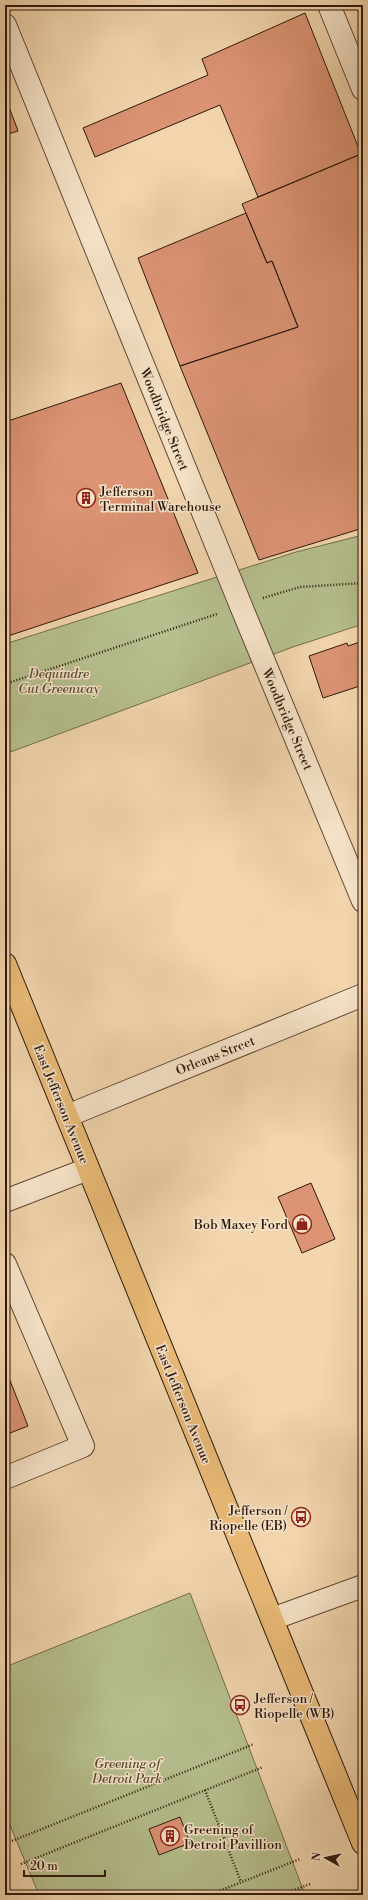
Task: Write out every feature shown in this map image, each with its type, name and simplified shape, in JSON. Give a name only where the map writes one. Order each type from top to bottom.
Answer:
[{"type":"main road","name":"East Jefferson Avenue","points":[[5,964],[363,1844]]},
{"type":"street","points":[[329,5],[363,89]]},
{"type":"street","name":"Woodbridge Street","points":[[5,25],[241,606],[363,901]]},
{"type":"street","name":"Orleans Street","points":[[67,1116],[363,995]]},
{"type":"street","points":[[5,1201],[88,1169]]},
{"type":"street","points":[[5,1264],[83,1446],[5,1478]]},
{"type":"street","points":[[272,1619],[363,1586]]},
{"type":"path","points":[[5,684],[295,588],[363,583]]},
{"type":"path","points":[[12,1841],[254,1744]]},
{"type":"path","points":[[21,1864],[263,1767]]},
{"type":"path","points":[[205,1790],[241,1882]]},
{"type":"path","points":[[209,1895],[300,1860]]},
{"type":"path","points":[[281,1895],[310,1884]]},
{"type":"green space","name":"Dequindre Cut Greenway","points":[[363,535],[363,624],[293,647],[5,754],[5,644],[296,552]]},
{"type":"green space","name":"Greening of Detroit Park","points":[[190,1593],[304,1892],[296,1895],[39,1895],[5,1813],[5,1667]]},
{"type":"building","points":[[305,13],[361,154],[258,197],[220,105],[95,157],[83,128],[208,75],[202,59]]},
{"type":"building","points":[[5,98],[9,107],[5,109]]},
{"type":"building","points":[[9,107],[18,131],[5,135],[5,109]]},
{"type":"building","points":[[361,154],[363,160],[363,528],[259,560],[180,366],[298,327],[272,261],[267,263],[242,204]]},
{"type":"building","points":[[246,213],[267,263],[272,261],[298,327],[180,366],[138,258]]},
{"type":"building","name":"Jefferson Terminal Warehouse","points":[[121,383],[198,573],[5,637],[5,422]]},
{"type":"building","points":[[363,641],[363,685],[323,698],[309,656],[347,643],[348,646]]},
{"type":"building","points":[[311,1183],[335,1239],[302,1253],[278,1197]]},
{"type":"building","points":[[5,1368],[28,1426],[5,1435]]},
{"type":"building","name":"Greening of Detroit Pavillion","points":[[180,1817],[190,1843],[159,1855],[149,1829]]},
{"type":"place","name":"Jefferson Terminal Warehouse","points":[[86,498]]},
{"type":"place","name":"Bob Maxey Ford","points":[[302,1224]]},
{"type":"place","name":"Jefferson / Riopelle (EB)","points":[[301,1517]]},
{"type":"place","name":"Jefferson / Riopelle (WB)","points":[[240,1705]]},
{"type":"place","name":"Greening of Detroit Pavillion","points":[[170,1836]]}]
